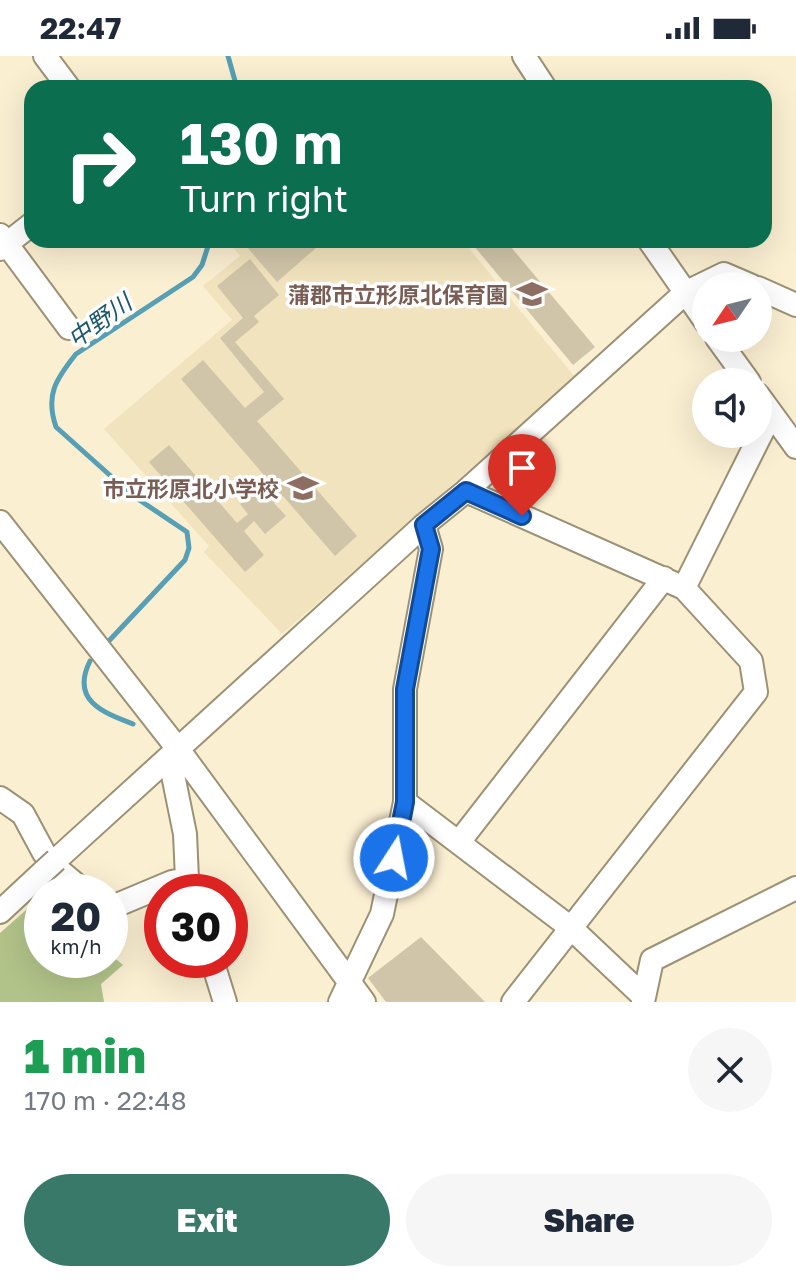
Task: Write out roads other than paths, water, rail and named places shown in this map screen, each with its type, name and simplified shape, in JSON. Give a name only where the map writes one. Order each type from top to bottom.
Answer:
[{"type":"street","points":[[45,56],[63,80]]},
{"type":"street","points":[[524,56],[540,80]]},
{"type":"street","points":[[24,229],[2,242],[69,328]]},
{"type":"street","points":[[654,248],[692,303]]},
{"type":"street","points":[[0,912],[424,525],[692,290]]},
{"type":"street","points":[[772,294],[796,305]]},
{"type":"street","points":[[772,415],[796,447]]},
{"type":"street","points":[[459,842],[674,583],[751,448]]},
{"type":"street","points":[[466,491],[674,583],[751,661],[756,692],[513,1002]]},
{"type":"street","points":[[0,522],[178,749],[344,993],[364,1002]]},
{"type":"street","points":[[344,993],[382,914],[405,802],[405,689],[431,549],[424,525]]},
{"type":"street","points":[[178,749],[173,775],[185,834],[184,874]]},
{"type":"street","points":[[0,798],[23,814],[44,853],[63,874]]},
{"type":"street","points":[[405,802],[571,928],[643,999]]},
{"type":"street","points":[[643,999],[652,960],[796,888]]},
{"type":"street","points":[[218,978],[225,1002]]},
{"type":"waterway","name":"中野川","points":[[228,56],[235,80]]},
{"type":"waterway","name":"中野川","points":[[106,644],[185,560],[189,548],[187,532],[132,495],[56,427],[52,406],[54,388],[76,354],[193,277],[202,265],[207,248]]},
{"type":"waterway","name":"中野川","points":[[90,661],[84,686],[87,696],[101,710],[133,724]]},
{"type":"place","name":"蒲郡市立形原北保育園","points":[[532,294]]},
{"type":"place","name":"市立形原北小学校","points":[[303,488]]}]
